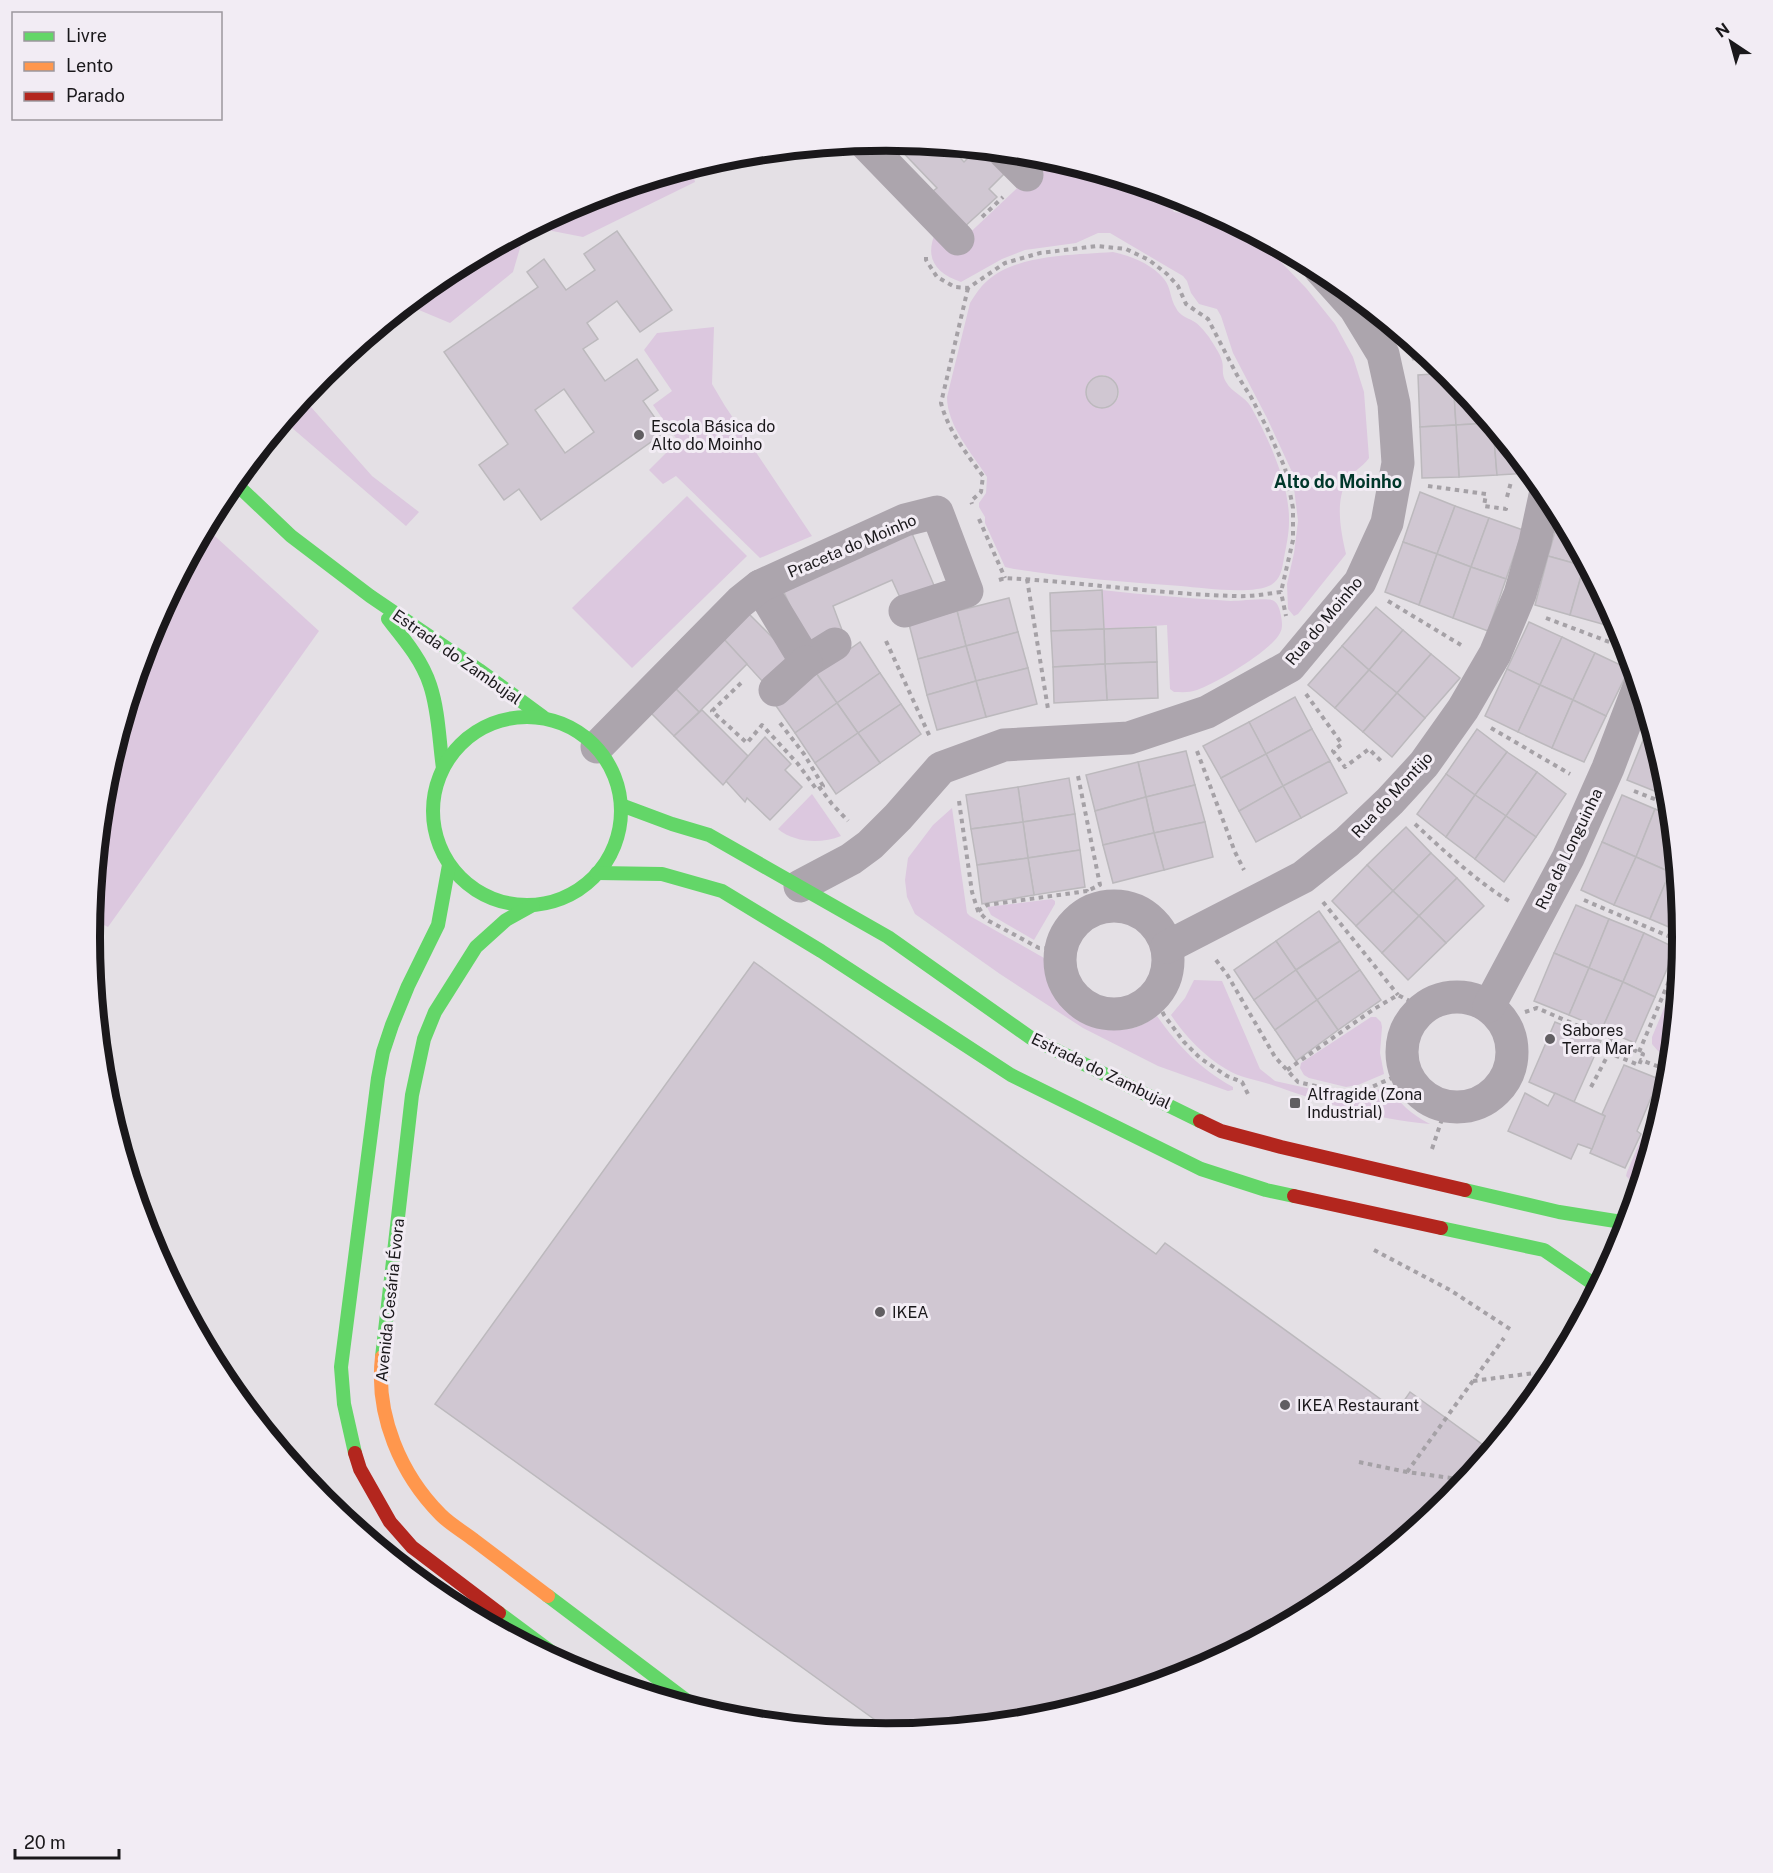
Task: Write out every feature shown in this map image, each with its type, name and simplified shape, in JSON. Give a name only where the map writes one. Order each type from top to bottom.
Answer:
[{"type":"street","points":[[877,151],[949,229]]},
{"type":"street","points":[[1013,161],[1027,175]]},
{"type":"street","name":"Rua do Moinho","points":[[800,886],[851,859],[870,844],[898,817],[940,768],[1004,745],[1129,738],[1207,712],[1290,666],[1360,582],[1387,523],[1398,463],[1394,404],[1383,354],[1350,302]]},
{"type":"street","name":"Estrada do Zambujal","points":[[241,489],[291,536],[370,596],[479,670],[543,717]]},
{"type":"street","name":"Rua do Montijo","points":[[1167,947],[1303,877],[1347,842],[1424,764],[1463,709],[1495,654],[1520,594],[1543,505]]},
{"type":"street","name":"Praceta do Moinho","points":[[597,747],[740,602],[760,586],[905,520],[937,512],[967,591]]},
{"type":"street","points":[[760,586],[806,662]]},
{"type":"street","points":[[905,611],[967,591]]},
{"type":"street","name":"Estrada do Zambujal","points":[[370,596],[405,639],[421,665],[434,703],[443,768]]},
{"type":"street","points":[[765,695],[806,662],[835,644]]},
{"type":"street","name":"Rua da Longuinha","points":[[1489,1006],[1568,858],[1608,768],[1635,697]]},
{"type":"street","points":[[513,717],[543,717],[581,734],[597,747],[609,764],[617,784],[621,805],[619,830],[611,853],[597,873],[578,889],[556,900],[533,904],[509,903],[486,896],[466,883],[449,865],[434,827],[433,807],[435,786],[443,768],[460,744],[485,726],[513,717]]},
{"type":"street","name":"Estrada do Zambujal","points":[[621,805],[709,835],[888,937],[1031,1038],[1221,1131],[1559,1212],[1619,1222]]},
{"type":"street","points":[[449,865],[438,925],[408,986],[383,1052],[341,1367],[344,1404],[350,1436],[360,1469],[390,1522],[412,1547],[530,1636]]},
{"type":"street","points":[[597,873],[662,874],[722,891],[821,951],[1011,1076],[1201,1169],[1266,1190],[1544,1250],[1592,1283]]},
{"type":"street","points":[[1091,900],[1113,907],[1131,909],[1147,917],[1159,930],[1167,947],[1168,964],[1164,981],[1154,996],[1141,1007],[1124,1013],[1107,1014],[1090,1009],[1076,999],[1065,984],[1060,968],[1061,949],[1067,933],[1091,900]]},
{"type":"street","name":"Avenida Cesária Évora","points":[[533,904],[506,920],[476,947],[435,1012],[424,1039],[412,1095],[380,1372],[386,1423],[405,1469],[442,1516],[683,1696]]},
{"type":"street","points":[[1456,996],[1473,999],[1489,1006],[1503,1019],[1511,1036],[1513,1056],[1509,1074],[1498,1090],[1483,1102],[1464,1107],[1446,1107],[1428,1099],[1414,1087],[1405,1072],[1402,1054],[1404,1037],[1411,1021],[1411,1002],[1456,996]]},
{"type":"path","points":[[949,229],[926,236],[926,260],[937,277],[955,287],[968,288],[1005,263],[1040,253],[1097,246],[1126,249],[1149,260],[1167,274],[1178,286],[1186,304],[1208,319],[1251,397],[1285,468],[1293,508],[1293,540],[1281,592],[1286,616],[1290,666]]},
{"type":"path","points":[[968,288],[941,403],[945,417],[982,476],[981,492],[971,501],[1005,578]]},
{"type":"path","points":[[1439,488],[1485,494],[1484,506],[1506,509],[1508,490]]},
{"type":"path","points":[[967,591],[1005,578],[1237,596],[1281,592]]},
{"type":"path","points":[[1027,579],[1047,705]]},
{"type":"path","points":[[1394,606],[1463,646]]},
{"type":"path","points":[[1560,624],[1617,646]]},
{"type":"path","points":[[890,649],[928,732]]},
{"type":"path","points":[[765,695],[823,786],[820,788],[817,790],[798,764],[762,725],[747,743],[712,711],[765,695]]},
{"type":"path","points":[[1311,704],[1342,744],[1333,751],[1345,767],[1361,755]]},
{"type":"path","points":[[1497,733],[1563,770]]},
{"type":"path","points":[[1207,778],[1235,852]]},
{"type":"path","points":[[820,788],[851,824]]},
{"type":"path","points":[[978,911],[987,906],[1091,900],[1100,885],[1082,794]]},
{"type":"path","points":[[1649,797],[1660,801]]},
{"type":"path","points":[[963,826],[972,892],[978,911],[987,920],[1039,948],[1061,949]]},
{"type":"path","points":[[1435,843],[1494,892]]},
{"type":"path","points":[[1581,898],[1672,938]]},
{"type":"path","points":[[1196,932],[1228,976],[1275,1057],[1299,1082],[1346,1093],[1365,1090],[1405,1072]]},
{"type":"path","points":[[1347,933],[1411,1002]]},
{"type":"path","points":[[1639,1052],[1671,978]]},
{"type":"path","points":[[1154,996],[1164,1015],[1184,1042],[1209,1064],[1227,1076],[1242,1082],[1248,1094]]},
{"type":"path","points":[[1287,1070],[1374,1009],[1411,1002]]},
{"type":"path","points":[[1537,1008],[1643,1054],[1640,1065],[1609,1053],[1591,1087]]},
{"type":"path","points":[[1641,1059],[1661,1067]]},
{"type":"path","points":[[1431,1153],[1446,1107]]},
{"type":"path","points":[[1370,1248],[1450,1290],[1510,1329]]},
{"type":"path","points":[[1407,1472],[1504,1338]]},
{"type":"path","points":[[1472,1381],[1534,1373],[1538,1375]]},
{"type":"path","points":[[1359,1462],[1455,1478]]},
{"type":"shaded area","points":[[1040,166],[1090,177],[1139,192],[1166,202],[1174,212],[1182,213],[1188,210],[1270,251],[1306,288],[1335,324],[1353,357],[1364,392],[1369,458],[1348,478],[1341,499],[1340,518],[1346,554],[1298,614],[1294,616],[1288,609],[1287,584],[1298,521],[1292,472],[1233,353],[1217,309],[1199,304],[1183,276],[1110,233],[1098,233],[1076,243],[1025,250],[1002,259],[961,282],[938,269],[931,249],[936,231],[959,243]]},
{"type":"shaded area","points":[[693,175],[695,182],[583,237],[544,229],[586,210],[634,192]]},
{"type":"shaded area","points":[[522,241],[513,272],[450,323],[415,308],[450,283]]},
{"type":"shaded area","points":[[1113,252],[1141,261],[1166,282],[1178,311],[1198,324],[1209,337],[1221,358],[1226,382],[1248,403],[1258,420],[1277,463],[1288,508],[1289,522],[1283,566],[1279,577],[1271,585],[1252,590],[1214,589],[1077,577],[1005,567],[979,507],[986,493],[987,477],[961,439],[948,408],[947,397],[970,303],[987,281],[999,272],[1014,266],[1064,255]],"holes":[[[1104,375],[1117,385],[1119,393],[1116,401],[1109,407],[1101,408],[1089,399],[1086,392],[1087,385],[1093,379]]]},
{"type":"shaded area","points":[[714,327],[712,384],[812,536],[760,558],[676,476],[663,484],[649,470],[678,441],[653,405],[672,391],[644,350],[657,333]]},
{"type":"shaded area","points":[[309,405],[372,476],[419,512],[406,526],[290,426]]},
{"type":"shaded area","points":[[687,496],[747,556],[632,668],[572,608]]},
{"type":"shaded area","points":[[212,533],[319,631],[108,927],[101,923],[102,885],[107,834],[127,733],[160,636]]},
{"type":"shaded area","points":[[1102,590],[1231,601],[1272,600],[1276,602],[1279,609],[1282,629],[1266,649],[1229,674],[1197,690],[1174,692],[1170,689],[1167,625],[1104,629]]},
{"type":"shaded area","points":[[812,794],[841,836],[808,841],[792,837],[778,829]]},
{"type":"shaded area","points":[[952,808],[967,913],[1044,958],[1049,986],[1059,1002],[1073,1015],[1087,1023],[1120,1030],[1139,1026],[1157,1016],[1190,1056],[1233,1087],[1233,1090],[1228,1091],[1158,1066],[1083,1028],[1000,974],[915,914],[907,897],[905,880],[908,858],[933,825]]},
{"type":"shaded area","points":[[1052,899],[1055,904],[1034,940],[991,915],[987,907]]},
{"type":"shaded area","points":[[1194,980],[1222,981],[1260,1069],[1275,1081],[1352,1098],[1363,1097],[1388,1085],[1406,1108],[1430,1124],[1389,1119],[1348,1109],[1241,1076],[1226,1069],[1196,1045],[1171,1015],[1185,998]]},
{"type":"shaded area","points":[[1671,993],[1663,1054],[1652,1044],[1652,1037]]},
{"type":"shaded area","points":[[1371,1017],[1376,1017],[1381,1022],[1380,1053],[1384,1074],[1358,1085],[1346,1087],[1304,1075],[1300,1068],[1301,1063]]},
{"type":"shaded area","points":[[1652,1114],[1634,1179],[1630,1180],[1626,1176]]},
{"type":"building","points":[[902,151],[956,154],[964,162],[971,155],[989,157],[996,158],[1008,170],[989,189],[997,197],[962,229],[929,194],[937,188]]},
{"type":"building","points":[[617,231],[672,310],[640,332],[617,301],[587,323],[598,339],[583,349],[605,381],[637,359],[658,390],[643,401],[665,432],[541,520],[519,489],[504,500],[479,465],[508,444],[444,352],[538,287],[527,272],[544,259],[566,290],[595,270],[584,254]],"holes":[[[564,389],[594,432],[565,453],[535,410]]]},
{"type":"building","points":[[1407,348],[1417,358],[1413,360]]},
{"type":"building","points":[[1435,374],[1454,394],[1456,425],[1420,427],[1418,375]]},
{"type":"building","points":[[1102,376],[1113,381],[1118,392],[1113,403],[1102,408],[1091,403],[1086,392],[1091,381]]},
{"type":"building","points":[[1454,394],[1482,424],[1456,425]]},
{"type":"building","points":[[1482,424],[1494,439],[1497,475],[1459,477],[1456,425]]},
{"type":"building","points":[[1456,425],[1459,477],[1422,478],[1420,427]]},
{"type":"building","points":[[1494,439],[1521,474],[1497,475]]},
{"type":"building","points":[[1420,492],[1455,506],[1437,554],[1403,542]]},
{"type":"building","points":[[1455,506],[1489,518],[1471,567],[1437,554]]},
{"type":"building","points":[[1489,518],[1523,530],[1506,579],[1471,567]]},
{"type":"building","points":[[1556,527],[1578,564],[1548,556]]},
{"type":"building","points":[[911,531],[936,590],[903,604],[892,580],[833,606],[842,630],[808,645],[782,588]]},
{"type":"building","points":[[1403,542],[1437,554],[1419,605],[1385,592]]},
{"type":"building","points":[[1437,554],[1471,567],[1453,618],[1419,605]]},
{"type":"building","points":[[1548,556],[1578,564],[1582,572],[1570,615],[1535,605]]},
{"type":"building","points":[[1471,567],[1506,579],[1488,631],[1453,618]]},
{"type":"building","points":[[1582,572],[1606,625],[1570,615]]},
{"type":"building","points":[[1102,590],[1104,629],[1051,631],[1050,593]]},
{"type":"building","points":[[1009,598],[1018,632],[966,646],[957,611]]},
{"type":"building","points":[[1376,607],[1403,630],[1369,670],[1342,646]]},
{"type":"building","points":[[746,611],[791,656],[764,683],[722,637]]},
{"type":"building","points":[[957,611],[966,646],[918,659],[909,624]]},
{"type":"building","points":[[1529,622],[1562,637],[1540,685],[1507,669]]},
{"type":"building","points":[[1156,627],[1157,662],[1105,664],[1104,629]]},
{"type":"building","points":[[1104,629],[1105,664],[1053,667],[1051,631]]},
{"type":"building","points":[[1403,630],[1431,654],[1397,693],[1369,670]]},
{"type":"building","points":[[1018,632],[1028,668],[976,681],[966,646]]},
{"type":"building","points":[[722,637],[747,664],[699,712],[673,686]]},
{"type":"building","points":[[1562,637],[1595,653],[1573,700],[1540,685]]},
{"type":"building","points":[[860,642],[880,673],[837,703],[816,673]]},
{"type":"building","points":[[966,646],[976,681],[927,695],[918,659]]},
{"type":"building","points":[[1342,646],[1369,670],[1335,708],[1308,685]]},
{"type":"building","points":[[1595,653],[1625,667],[1627,673],[1606,716],[1573,700]]},
{"type":"building","points":[[1431,654],[1460,678],[1425,718],[1397,693]]},
{"type":"building","points":[[1157,662],[1158,698],[1107,700],[1105,664]]},
{"type":"building","points":[[1105,664],[1107,700],[1054,703],[1053,667]]},
{"type":"building","points":[[1028,668],[1037,704],[986,717],[976,681]]},
{"type":"building","points":[[1507,669],[1540,685],[1518,732],[1485,716]]},
{"type":"building","points":[[1369,670],[1397,693],[1363,732],[1335,708]]},
{"type":"building","points":[[816,673],[837,703],[795,733],[774,703]]},
{"type":"building","points":[[880,673],[901,704],[858,733],[837,703]]},
{"type":"building","points":[[976,681],[986,717],[937,730],[927,695]]},
{"type":"building","points":[[1540,685],[1573,700],[1552,748],[1518,732]]},
{"type":"building","points":[[673,686],[699,712],[674,736],[649,711]]},
{"type":"building","points":[[1397,693],[1425,718],[1392,757],[1363,732]]},
{"type":"building","points":[[1295,697],[1312,729],[1266,754],[1249,722]]},
{"type":"building","points":[[1573,700],[1606,716],[1584,762],[1552,748]]},
{"type":"building","points":[[837,703],[858,733],[815,763],[795,733]]},
{"type":"building","points":[[901,704],[921,734],[880,763],[858,733]]},
{"type":"building","points":[[702,710],[748,756],[723,785],[674,736]]},
{"type":"building","points":[[1249,722],[1266,754],[1221,778],[1203,746]]},
{"type":"building","points":[[1312,729],[1330,761],[1283,786],[1266,754]]},
{"type":"building","points":[[1477,729],[1507,752],[1475,795],[1446,774]]},
{"type":"building","points":[[858,733],[880,763],[836,794],[815,763]]},
{"type":"building","points":[[1646,733],[1659,793],[1627,780]]},
{"type":"building","points":[[765,737],[791,764],[785,770],[802,787],[770,820],[747,798],[745,802],[726,781]]},
{"type":"building","points":[[1186,751],[1195,785],[1146,797],[1138,762]]},
{"type":"building","points":[[1507,752],[1537,772],[1506,816],[1475,795]]},
{"type":"building","points":[[1266,754],[1283,786],[1239,811],[1221,778]]},
{"type":"building","points":[[1330,761],[1347,793],[1301,818],[1283,786]]},
{"type":"building","points":[[1138,762],[1146,797],[1095,811],[1086,775]]},
{"type":"building","points":[[1537,772],[1566,794],[1536,837],[1506,816]]},
{"type":"building","points":[[1446,774],[1475,795],[1446,837],[1417,814]]},
{"type":"building","points":[[1069,778],[1075,814],[1023,822],[1018,787]]},
{"type":"building","points":[[1195,785],[1205,822],[1154,833],[1146,797]]},
{"type":"building","points":[[1283,786],[1301,818],[1256,842],[1239,811]]},
{"type":"building","points":[[1018,787],[1023,822],[971,829],[966,795]]},
{"type":"building","points":[[1475,795],[1506,816],[1475,859],[1446,837]]},
{"type":"building","points":[[1622,795],[1655,809],[1636,857],[1602,842]]},
{"type":"building","points":[[1146,797],[1154,833],[1103,845],[1095,811]]},
{"type":"building","points":[[1655,809],[1662,812],[1670,872],[1636,857]]},
{"type":"building","points":[[1075,814],[1080,850],[1028,858],[1023,822]]},
{"type":"building","points":[[1506,816],[1536,837],[1504,882],[1475,859]]},
{"type":"building","points":[[1023,822],[1028,858],[977,865],[971,829]]},
{"type":"building","points":[[1205,822],[1213,857],[1164,870],[1154,833]]},
{"type":"building","points":[[1406,827],[1431,853],[1393,891],[1367,865]]},
{"type":"building","points":[[1154,833],[1164,870],[1113,883],[1103,845]]},
{"type":"building","points":[[1602,842],[1636,857],[1614,905],[1581,890]]},
{"type":"building","points":[[1080,850],[1085,887],[1034,895],[1028,858]]},
{"type":"building","points":[[1431,853],[1457,878],[1419,916],[1393,891]]},
{"type":"building","points":[[1636,857],[1670,872],[1650,919],[1614,905]]},
{"type":"building","points":[[1028,858],[1034,895],[982,904],[977,865]]},
{"type":"building","points":[[1367,865],[1393,891],[1356,926],[1332,901]]},
{"type":"building","points":[[1670,873],[1672,928],[1650,919]]},
{"type":"building","points":[[1457,878],[1484,906],[1446,943],[1419,916]]},
{"type":"building","points":[[1393,891],[1419,916],[1382,953],[1356,926]]},
{"type":"building","points":[[1576,905],[1609,919],[1589,968],[1554,953]]},
{"type":"building","points":[[1319,911],[1340,941],[1296,970],[1276,941]]},
{"type":"building","points":[[1419,916],[1446,943],[1408,980],[1382,953]]},
{"type":"building","points":[[1609,919],[1644,933],[1623,982],[1589,968]]},
{"type":"building","points":[[1644,933],[1672,946],[1672,958],[1655,997],[1623,982]]},
{"type":"building","points":[[1276,941],[1296,970],[1254,1000],[1234,970]]},
{"type":"building","points":[[1340,941],[1360,970],[1317,1000],[1296,970]]},
{"type":"building","points":[[1554,953],[1589,968],[1569,1015],[1534,1001]]},
{"type":"building","name":"IKEA","points":[[754,962],[1156,1254],[1165,1243],[1397,1411],[1410,1392],[1484,1446],[1442,1492],[1365,1560],[1280,1617],[1187,1663],[1090,1696],[1040,1707],[989,1716],[938,1721],[879,1723],[435,1404]]},
{"type":"building","points":[[1589,968],[1623,982],[1602,1029],[1569,1015]]},
{"type":"building","points":[[1296,970],[1317,1000],[1275,1030],[1254,1000]]},
{"type":"building","points":[[1360,970],[1381,1000],[1338,1030],[1317,1000]]},
{"type":"building","points":[[1623,982],[1655,997],[1635,1043],[1602,1029]]},
{"type":"building","points":[[1317,1000],[1338,1030],[1296,1061],[1275,1030]]},
{"type":"building","points":[[1555,1022],[1601,1041],[1574,1102],[1529,1082]]},
{"type":"building","points":[[1624,1065],[1659,1079],[1637,1131],[1641,1134],[1625,1168],[1590,1153],[1605,1116],[1602,1114]]},
{"type":"building","points":[[1525,1093],[1548,1106],[1555,1093],[1605,1116],[1592,1149],[1578,1144],[1571,1159],[1508,1131]]},
{"type":"traffic: fast","points":[[241,489],[291,536],[370,596],[479,670],[543,717]]},
{"type":"traffic: fast","points":[[388,619],[417,658],[427,676],[437,716],[443,768]]},
{"type":"traffic: fast","points":[[527,717],[563,724],[579,733],[593,745],[605,759],[614,775],[621,811],[614,847],[605,863],[593,877],[579,889],[563,898],[527,905],[491,898],[475,889],[461,877],[449,863],[440,847],[433,811],[440,775],[449,759],[461,745],[475,733],[491,724],[527,717]]},
{"type":"traffic: fast","points":[[621,805],[709,835],[888,937],[1031,1038],[1200,1121]]},
{"type":"traffic: fast","points":[[355,1453],[344,1404],[341,1367],[378,1078],[383,1052],[392,1025],[438,925],[449,865]]},
{"type":"traffic: fast","points":[[597,873],[662,874],[722,891],[821,951],[1011,1075],[1201,1169],[1266,1190],[1294,1196]]},
{"type":"traffic: fast","points":[[382,1357],[412,1095],[424,1039],[435,1012],[476,947],[506,920],[533,905]]},
{"type":"traffic: fast","points":[[1465,1190],[1559,1212],[1619,1222]]},
{"type":"traffic: fast","points":[[1441,1228],[1544,1250],[1592,1283]]},
{"type":"traffic: fast","points":[[548,1596],[679,1695]]},
{"type":"traffic: fast","points":[[499,1613],[531,1637]]},
{"type":"traffic: slow","points":[[382,1357],[381,1379],[387,1422],[394,1443],[414,1482],[445,1519],[548,1596]]},
{"type":"traffic: jam","points":[[1200,1121],[1221,1131],[1281,1147],[1465,1190]]},
{"type":"traffic: jam","points":[[1294,1196],[1441,1228]]},
{"type":"traffic: jam","points":[[355,1453],[360,1469],[390,1522],[412,1547],[499,1613]]},
{"type":"place","name":"Escola Básica do Alto do Moinho","points":[[639,435]]},
{"type":"place","name":"Sabores Terra Mar","points":[[1550,1039]]},
{"type":"place","name":"Alfragide (Zona Industrial)","points":[[1295,1103]]},
{"type":"place","name":"IKEA","points":[[880,1312]]},
{"type":"place","name":"IKEA Restaurant","points":[[1285,1405]]},
{"type":"district","name":"Alto do Moinho","points":[[1338,481]]}]
